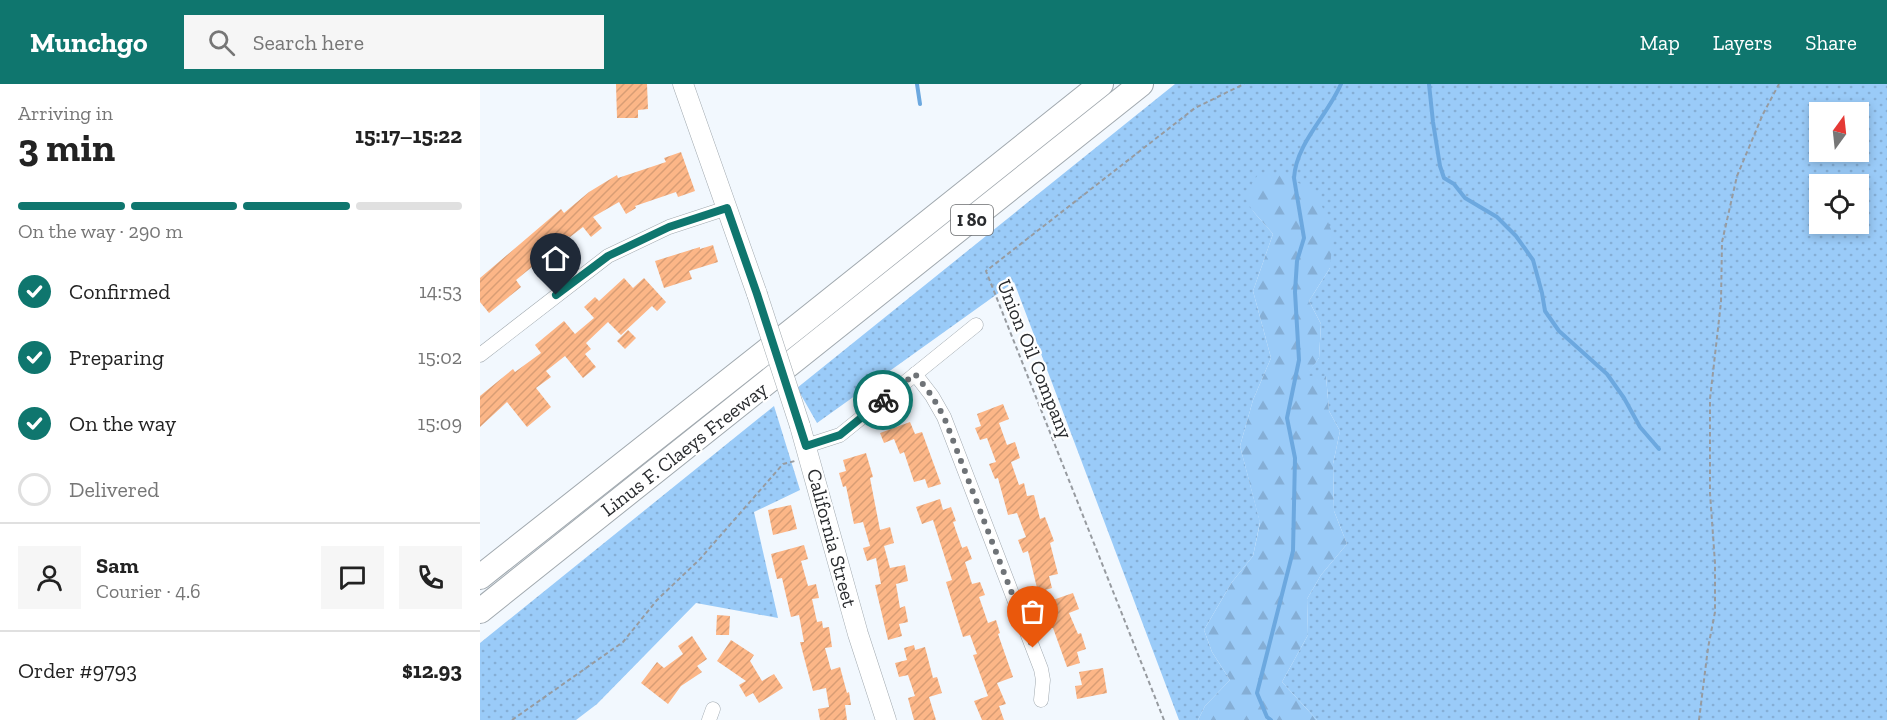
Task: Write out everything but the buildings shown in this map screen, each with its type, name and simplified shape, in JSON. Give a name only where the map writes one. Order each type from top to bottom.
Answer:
[{"type":"highway","name":"Linus F. Claeys Freeway","points":[[480,577],[1101,84]]},
{"type":"highway","name":"Linus F. Claeys Freeway","points":[[480,611],[1142,84]]},
{"type":"street","name":"California Street","points":[[683,84],[757,294],[800,426],[858,634],[886,720]]},
{"type":"street","points":[[480,355],[608,256],[669,227],[727,208]]},
{"type":"street","points":[[807,452],[840,435],[976,325]]},
{"type":"street","points":[[915,374],[941,411],[1041,669],[1043,686],[1041,700]]},
{"type":"path","name":"Union Oil Company","points":[[1164,720],[986,272],[1195,108],[1244,84]]},
{"type":"path","points":[[1699,720],[1715,612],[1715,563],[1710,493],[1710,399],[1721,302],[1722,242],[1737,176],[1763,114],[1779,84]]},
{"type":"path","points":[[512,720],[623,642],[657,600],[700,559],[783,464],[807,452]]},
{"type":"green space","points":[[1175,84],[1887,84],[1887,720],[1317,720],[1282,682],[1308,635],[1307,599],[1321,575],[1347,544],[1334,511],[1333,464],[1340,431],[1329,411],[1326,376],[1305,376],[1319,358],[1321,324],[1309,301],[1330,268],[1252,210],[1273,234],[1253,291],[1271,358],[1253,400],[1240,446],[1260,522],[1253,556],[1232,582],[1204,630],[1212,652],[1230,680],[1205,706],[1198,720],[1179,720],[1014,282],[817,423],[797,388]]},
{"type":"green space","points":[[1259,173],[1284,175],[1317,193],[1333,235],[1330,268],[1309,301],[1321,324],[1319,358],[1306,376],[1326,376],[1329,411],[1340,431],[1333,464],[1334,511],[1347,544],[1321,575],[1307,599],[1308,635],[1282,682],[1317,720],[1198,720],[1205,706],[1230,680],[1212,652],[1204,630],[1232,582],[1253,556],[1260,523],[1240,446],[1253,400],[1271,358],[1253,291],[1273,234],[1252,210],[1244,196]]},
{"type":"green space","points":[[774,406],[800,490],[754,512],[778,618],[696,603],[597,704],[576,720],[480,720],[480,643]]},
{"type":"waterway","points":[[917,84],[920,104]]},
{"type":"waterway","points":[[1271,720],[1267,717],[1257,693],[1293,551],[1295,458],[1287,418],[1299,360],[1295,292],[1297,261],[1304,238],[1294,178],[1300,153],[1341,84]]},
{"type":"waterway","points":[[1429,84],[1440,166],[1444,178],[1454,184],[1465,198],[1497,217],[1516,236],[1533,260],[1545,311],[1559,331],[1607,374],[1640,427],[1659,449]]},
{"type":"way so far","points":[[883,400],[915,374],[932,396],[944,417],[1033,648]]},
{"type":"route","points":[[556,295],[608,256],[669,227],[727,208],[806,446],[840,435],[883,400]]}]
